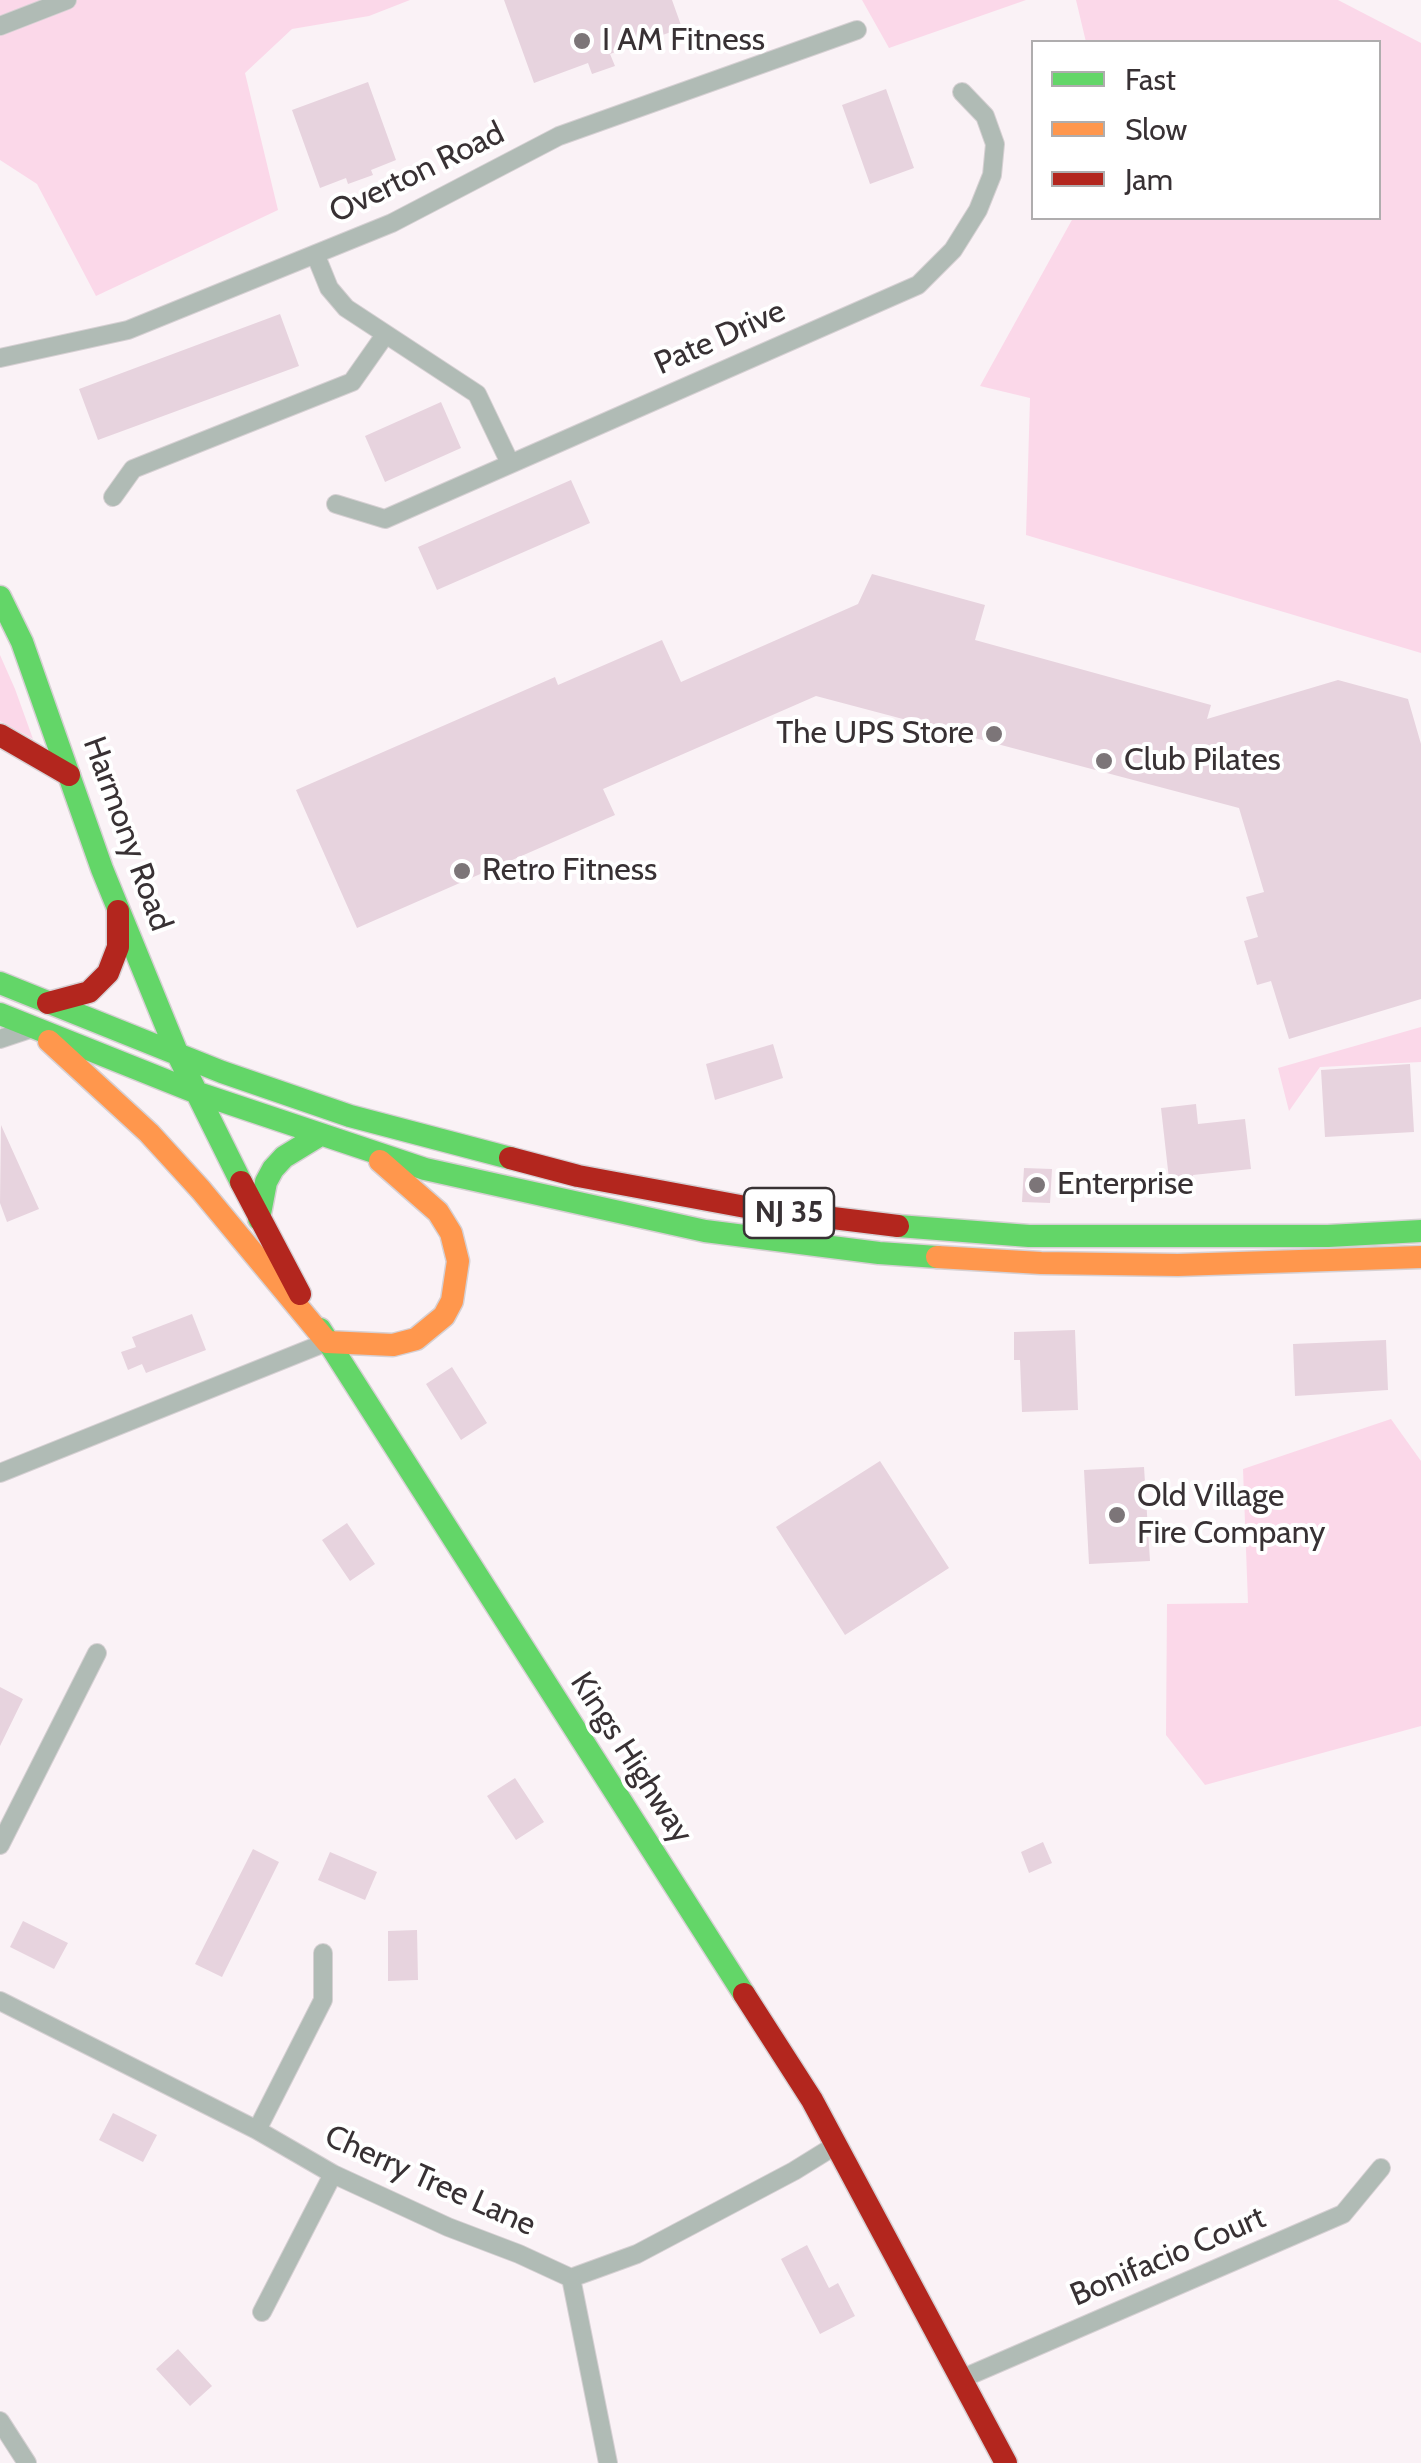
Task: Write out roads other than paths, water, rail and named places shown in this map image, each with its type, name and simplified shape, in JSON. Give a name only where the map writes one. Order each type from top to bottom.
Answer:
[{"type":"main road","name":"Harmony Road","points":[[0,597],[22,642],[118,911],[195,1092]]},
{"type":"main road","points":[[0,735],[69,775]]},
{"type":"main road","points":[[48,1003],[89,992],[108,973],[118,947],[118,911]]},
{"type":"main road","name":"NJ 35","points":[[0,982],[178,1054],[350,1116],[578,1176],[751,1208],[917,1228],[1048,1236],[1328,1236],[1421,1231]]},
{"type":"main road","name":"NJ 35","points":[[0,1014],[195,1092],[425,1169],[624,1216],[721,1233],[860,1251],[1116,1265],[1421,1257]]},
{"type":"main road","points":[[34,1028],[149,1133],[327,1342],[393,1346],[416,1339],[444,1316],[458,1280],[458,1261],[451,1233],[438,1212],[368,1151]]},
{"type":"main road","name":"Kings Highway","points":[[195,1092],[327,1342],[779,2046],[1006,2463]]},
{"type":"main road","points":[[259,1218],[266,1182],[273,1169],[320,1135]]},
{"type":"street","points":[[0,26],[67,0]]},
{"type":"street","name":"Overton Road","points":[[0,358],[128,330],[392,224],[560,136],[857,30]]},
{"type":"street","name":"Pate Drive","points":[[336,504],[384,519],[918,285],[954,250],[978,210],[992,175],[995,144],[985,116],[962,92]]},
{"type":"street","points":[[316,256],[329,288],[346,308],[478,394],[510,464]]},
{"type":"street","points":[[113,497],[133,469],[352,382],[385,335]]},
{"type":"street","points":[[0,1039],[34,1028]]},
{"type":"street","points":[[0,1472],[327,1342]]},
{"type":"street","points":[[0,1845],[97,1653]]},
{"type":"street","points":[[257,2130],[323,2000],[323,1953]]},
{"type":"street","name":"Cherry Tree Lane","points":[[0,2001],[257,2130],[333,2174],[571,2278]]},
{"type":"street","points":[[608,2463],[571,2278],[637,2254],[836,2145]]},
{"type":"street","name":"Bonifacio Court","points":[[961,2378],[1343,2214],[1381,2168]]},
{"type":"street","points":[[262,2312],[333,2174]]},
{"type":"street","points":[[0,2421],[27,2463]]},
{"type":"place","name":"I AM Fitness","points":[[582,41]]},
{"type":"place","name":"The UPS Store","points":[[994,734]]},
{"type":"place","name":"Club Pilates","points":[[1104,761]]},
{"type":"place","name":"Retro Fitness","points":[[462,871]]},
{"type":"place","name":"Enterprise","points":[[1037,1185]]},
{"type":"place","name":"Old Village Fire Company","points":[[1117,1515]]}]
